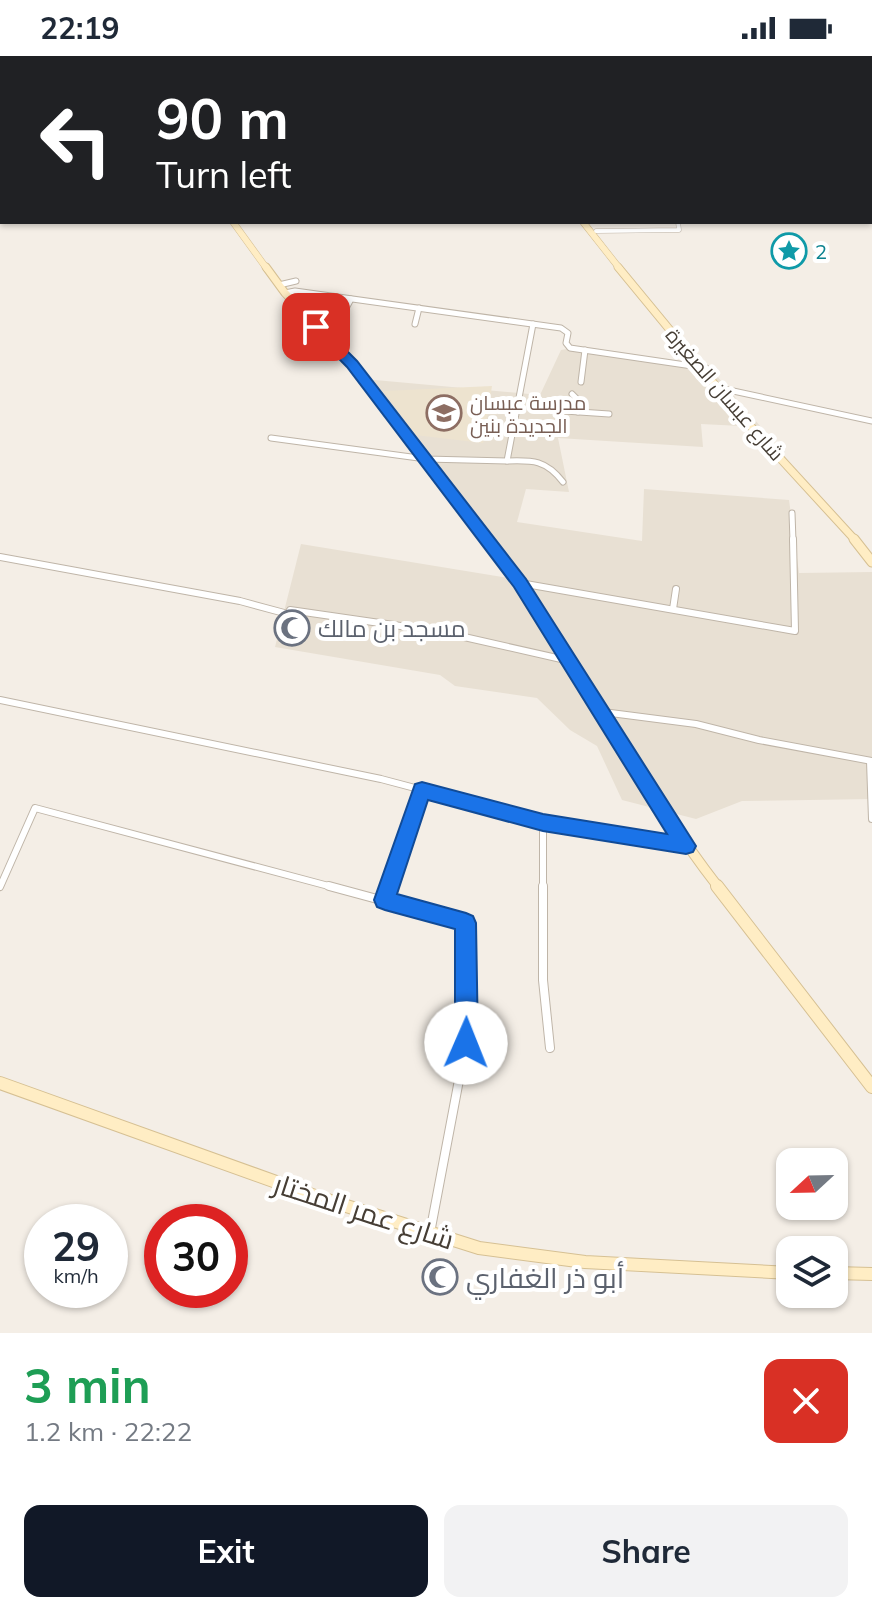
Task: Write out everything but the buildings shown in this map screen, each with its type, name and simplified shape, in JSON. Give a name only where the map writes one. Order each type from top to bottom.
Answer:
[{"type":"street","points":[[234,224],[282,289],[352,364],[520,583],[686,846],[872,1087]]},
{"type":"street","name":"شارع عبسان الصغيرة","points":[[588,224],[703,368],[872,553]]},
{"type":"street","name":"شارع عبسان الصغيرة","points":[[588,224],[765,443],[837,517],[872,562]]},
{"type":"street","points":[[596,231],[679,230],[678,224]]},
{"type":"street","points":[[282,289],[296,281]]},
{"type":"street","points":[[282,289],[564,328],[568,333],[567,346],[703,368]]},
{"type":"street","points":[[331,296],[335,289]]},
{"type":"street","points":[[345,310],[351,299]]},
{"type":"street","points":[[415,324],[419,308]]},
{"type":"street","points":[[507,461],[533,324]]},
{"type":"street","points":[[581,382],[585,350]]},
{"type":"street","points":[[724,389],[872,421]]},
{"type":"street","points":[[572,394],[579,401],[578,412]]},
{"type":"street","points":[[550,410],[609,414]]},
{"type":"street","points":[[271,438],[426,459],[544,461],[553,467],[563,482]]},
{"type":"street","points":[[520,583],[795,631],[792,513]]},
{"type":"street","points":[[0,557],[240,601],[288,614],[290,610],[442,632],[570,661]]},
{"type":"street","points":[[673,609],[676,589]]},
{"type":"street","points":[[0,700],[422,790],[543,822],[686,846]]},
{"type":"street","points":[[603,712],[696,724],[759,740],[871,761],[872,819]]},
{"type":"street","points":[[385,900],[422,790]]},
{"type":"street","points":[[0,887],[35,808],[461,920],[468,928],[466,1043],[430,1233]]},
{"type":"street","points":[[543,822],[543,980],[550,1048]]},
{"type":"street","name":"شارع عمر المختار","points":[[0,1083],[318,1197],[479,1248],[554,1259],[776,1272]]},
{"type":"street","points":[[848,1273],[872,1274]]},
{"type":"shaded area","points":[[561,350],[709,367],[761,427],[701,424],[703,447],[558,438],[569,492],[526,489],[517,522],[642,541],[644,489],[789,500],[799,573],[872,572],[872,799],[742,801],[696,819],[622,800],[597,746],[570,730],[537,698],[455,686],[440,675],[275,647],[301,544],[515,579],[432,463],[364,379],[540,395]]},
{"type":"shaded area","name":"مدرسة عبسان الجديدة بنين","points":[[492,386],[483,443],[415,435],[384,391]]},
{"type":"place","name":"2","points":[[789,251]]},
{"type":"place","name":"مدرسة عبسان الجديدة بنين","points":[[444,413]]},
{"type":"place","name":"مسجد بن مالك","points":[[292,628]]},
{"type":"place","name":"أبو ذر الغفاري","points":[[440,1277]]},
{"type":"route","points":[[316,327],[352,364],[520,583],[686,846],[543,822],[422,790],[385,900],[466,923],[466,1043]]}]
